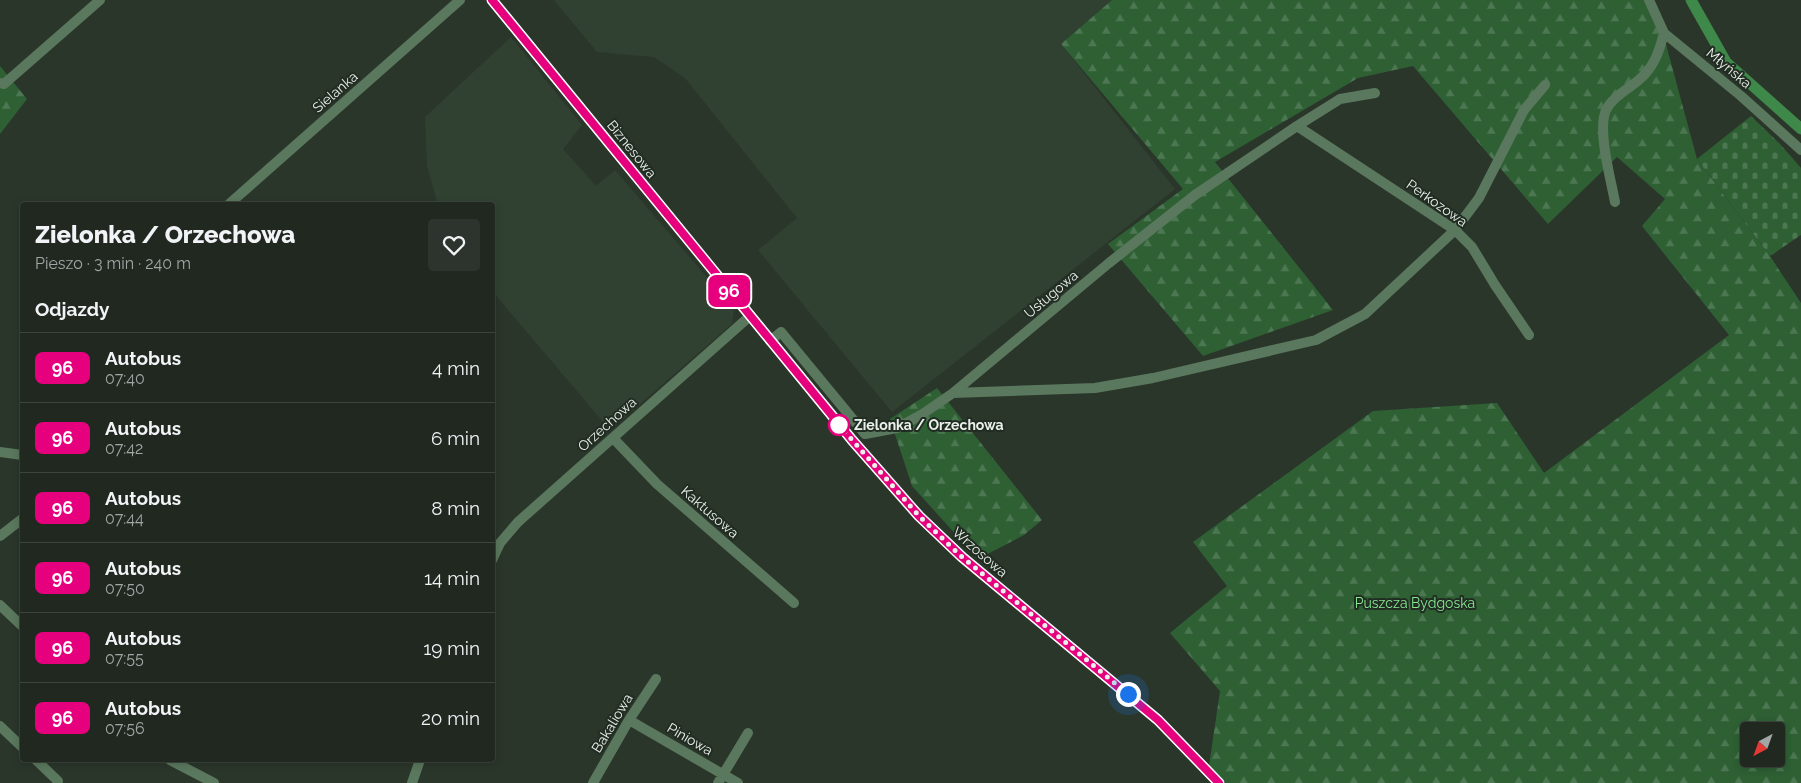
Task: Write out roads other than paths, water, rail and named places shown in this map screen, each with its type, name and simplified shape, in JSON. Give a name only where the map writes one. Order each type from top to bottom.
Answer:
[{"type":"street","points":[[0,83],[4,84],[100,0]]},
{"type":"street","name":"Sielanka","points":[[231,202],[460,0]]},
{"type":"street","name":"Biznesowa","points":[[492,0],[750,316]]},
{"type":"street","name":"Młyńska","points":[[1650,0],[1664,32],[1741,96],[1801,150]]},
{"type":"street","points":[[1615,202],[1603,134],[1606,110],[1613,101],[1645,75],[1657,57],[1664,32]]},
{"type":"street","points":[[953,393],[1095,388],[1153,378],[1316,340],[1365,314],[1455,230],[1479,198],[1524,110],[1545,85]]},
{"type":"street","name":"Usługowa","points":[[770,340],[781,332],[865,434],[897,428],[922,415],[953,393],[1109,263],[1195,195],[1297,126],[1340,100],[1375,93]]},
{"type":"street","name":"Perkozowa","points":[[1297,126],[1455,230],[1472,247],[1529,335]]},
{"type":"street","name":"Wrzosowa","points":[[750,316],[852,440],[919,516],[962,557],[1158,720],[1219,783]]},
{"type":"street","name":"Orzechowa","points":[[496,542],[750,316]]},
{"type":"street","name":"Kaktusowa","points":[[613,438],[657,484],[794,603]]},
{"type":"street","points":[[0,452],[20,456]]},
{"type":"street","points":[[0,536],[20,521]]},
{"type":"street","points":[[0,605],[20,624]]},
{"type":"street","name":"Bakaliowa","points":[[593,783],[629,720],[656,679]]},
{"type":"street","name":"Piniowa","points":[[629,720],[721,779],[738,783]]},
{"type":"street","points":[[0,726],[20,745]]},
{"type":"street","points":[[721,779],[748,734]]},
{"type":"street","points":[[38,762],[58,781]]},
{"type":"street","points":[[174,762],[214,783]]},
{"type":"street","points":[[412,783],[419,762]]},
{"type":"waterway","points":[[1691,0],[1726,62],[1801,129]]},
{"type":"place","name":"Zielonka / Orzechowa","points":[[839,425]]},
{"type":"park label","name":"Puszcza Bydgoska","points":[[1415,603]]}]
